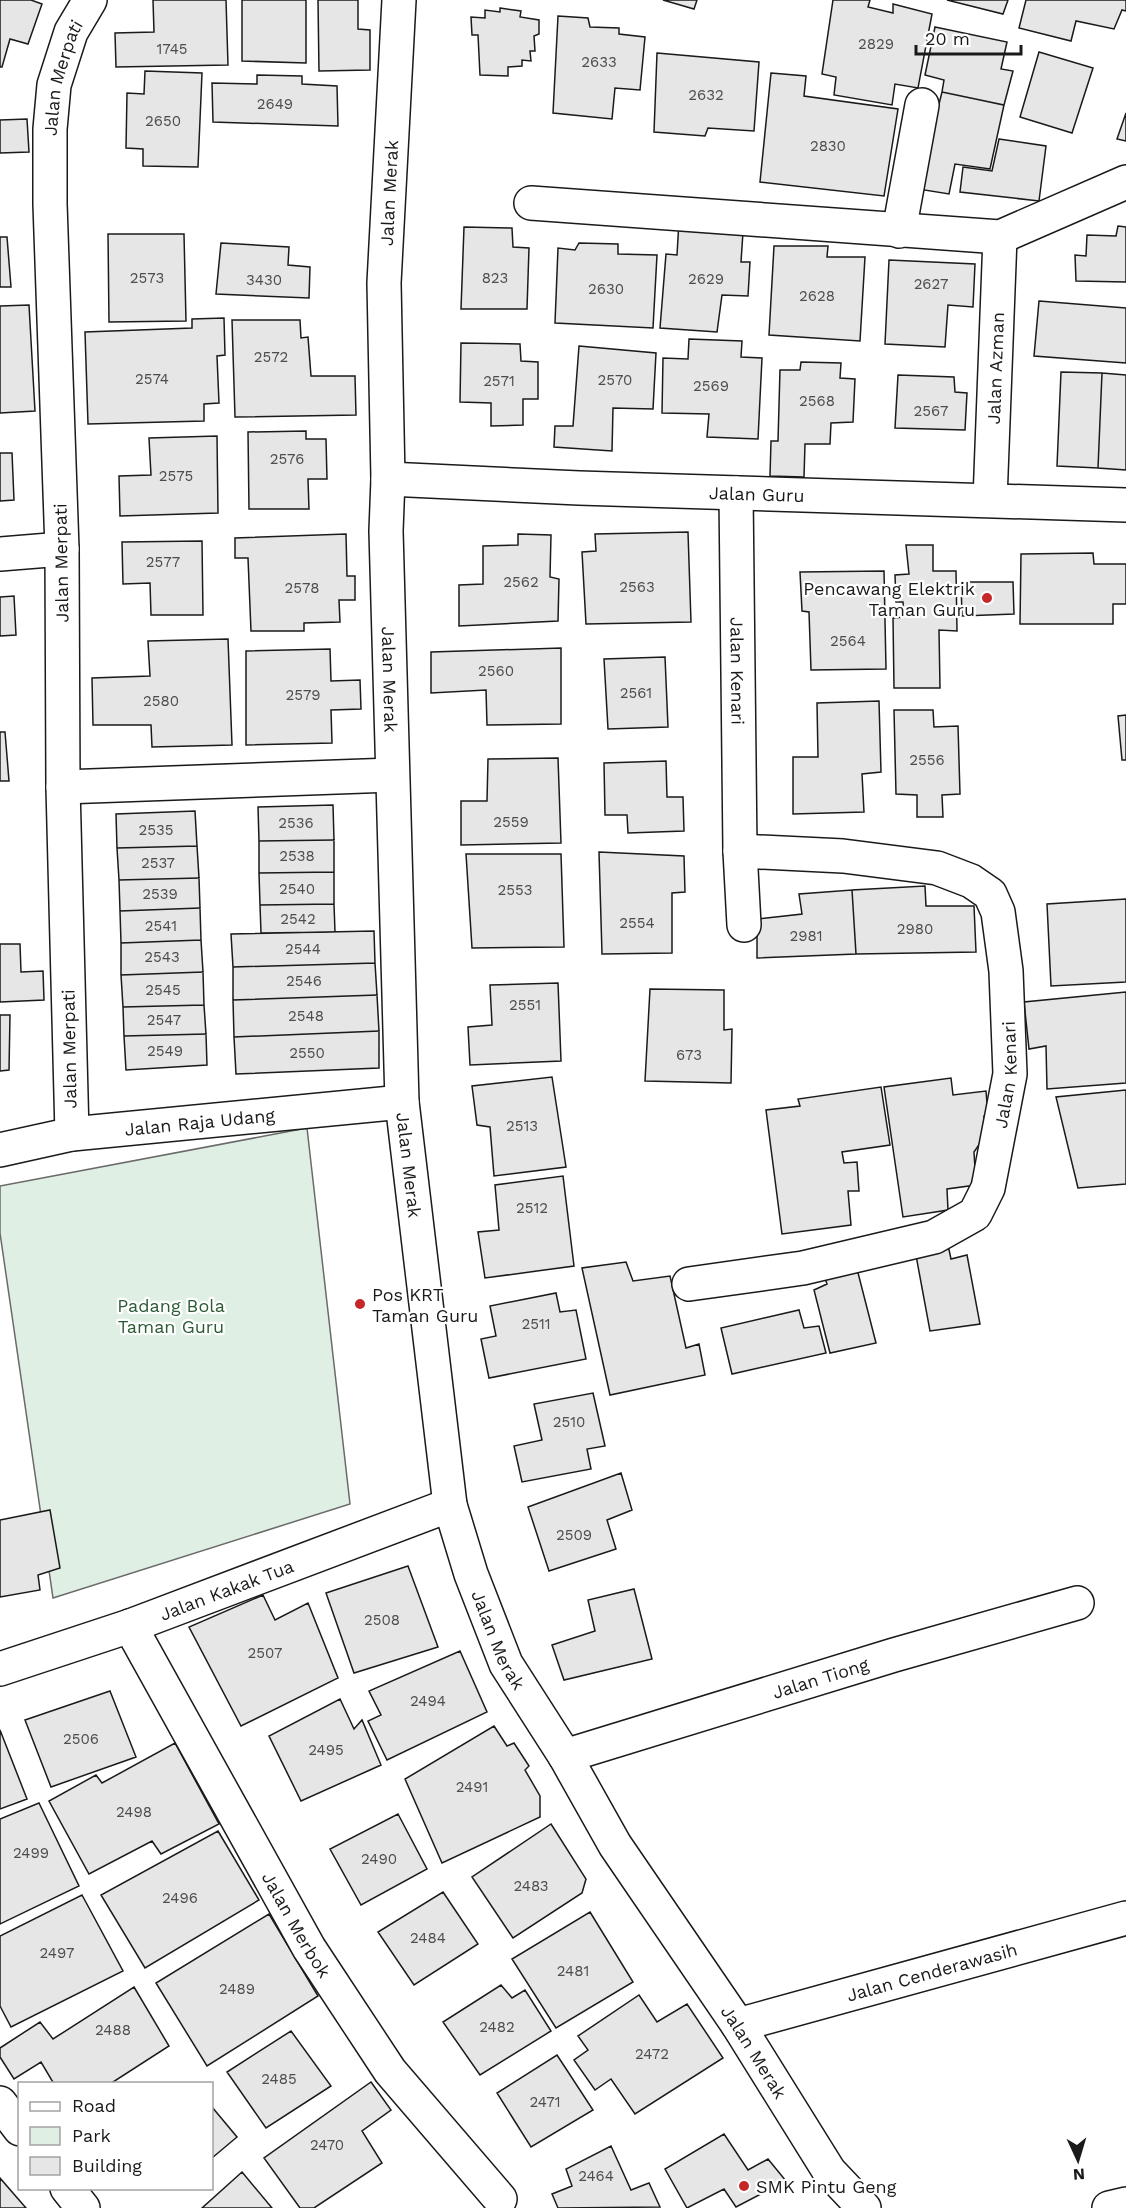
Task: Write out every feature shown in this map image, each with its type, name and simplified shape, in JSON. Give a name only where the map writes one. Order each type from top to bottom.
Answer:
[{"type":"street","name":"Jalan Merpati","points":[[72,1134],[63,787],[62,549],[50,204],[50,129],[54,85],[71,32],[90,0]]},
{"type":"street","name":"Jalan Merak","points":[[399,0],[384,283],[388,479],[386,531],[402,1102],[450,1505],[471,1574],[506,1664],[565,1756],[615,1845],[738,2025],[829,2171],[864,2208]]},
{"type":"street","points":[[899,231],[922,105]]},
{"type":"street","points":[[531,204],[1000,237],[1126,182]]},
{"type":"street","name":"Jalan Azman","points":[[990,500],[1000,237]]},
{"type":"street","name":"Jalan Guru","points":[[388,479],[1126,505]]},
{"type":"street","name":"Jalan Kenari","points":[[736,493],[740,851],[744,925]]},
{"type":"street","points":[[0,554],[62,549]]},
{"type":"street","points":[[63,787],[392,775]]},
{"type":"street","name":"Jalan Kenari","points":[[688,1284],[803,1268],[924,1240],[934,1237],[975,1214],[988,1188],[1010,1074],[1006,971],[998,912],[990,894],[971,881],[937,868],[843,856],[740,851]]},
{"type":"street","name":"Jalan Raja Udang","points":[[0,1150],[72,1134],[402,1102]]},
{"type":"street","name":"Jalan Kakak Tua","points":[[0,1669],[130,1626],[450,1505]]},
{"type":"street","name":"Jalan Tiong","points":[[565,1756],[894,1655],[1077,1603]]},
{"type":"street","name":"Jalan Merbok","points":[[130,1626],[309,1948],[390,2071],[500,2199]]},
{"type":"street","name":"Jalan Cenderawasih","points":[[738,2025],[1126,1918]]},
{"type":"street","points":[[0,2103],[18,2126]]},
{"type":"street","points":[[69,2190],[83,2208]]},
{"type":"street","points":[[1109,2208],[1126,2204]]},
{"type":"green space","name":"Padang Bola Taman Guru","points":[[307,1128],[350,1504],[53,1598],[0,1233],[0,1186]]},
{"type":"building","points":[[0,0],[31,0],[42,4],[28,44],[10,39],[2,67],[0,67]]},
{"type":"building","points":[[153,0],[226,0],[228,65],[116,67],[115,33],[154,32]]},
{"type":"building","points":[[242,0],[306,0],[306,63],[242,61]]},
{"type":"building","points":[[318,0],[358,0],[358,29],[370,30],[370,70],[319,71]]},
{"type":"building","points":[[663,0],[697,0],[694,9]]},
{"type":"building","points":[[833,0],[870,0],[868,7],[893,13],[893,4],[932,14],[918,88],[895,84],[892,105],[834,95],[836,77],[822,74]]},
{"type":"building","points":[[947,0],[1008,0],[1003,14]]},
{"type":"building","points":[[1026,0],[1126,0],[1126,11],[1122,10],[1114,29],[1076,21],[1071,41],[1019,28]]},
{"type":"building","points":[[500,8],[521,11],[520,17],[539,20],[539,34],[534,36],[535,51],[530,51],[531,61],[522,60],[522,66],[508,67],[508,76],[480,75],[478,35],[472,35],[471,17],[485,18],[485,10],[500,12]]},
{"type":"building","points":[[558,16],[588,18],[590,27],[619,28],[619,34],[645,37],[640,90],[615,88],[612,119],[553,113]]},
{"type":"building","points":[[935,27],[1007,42],[1001,69],[1013,71],[1004,105],[942,92],[944,80],[925,75]]},
{"type":"building","points":[[1039,52],[1093,68],[1072,133],[1020,117]]},
{"type":"building","points":[[657,53],[759,62],[754,131],[708,128],[705,136],[654,132]]},
{"type":"building","points":[[145,71],[202,73],[198,167],[143,166],[143,149],[126,148],[127,93],[144,94]]},
{"type":"building","points":[[771,73],[806,76],[804,96],[898,109],[884,196],[760,182]]},
{"type":"building","points":[[257,75],[302,76],[302,84],[337,86],[338,126],[213,122],[212,83],[257,84]]},
{"type":"building","points":[[942,92],[1004,105],[990,169],[955,164],[949,194],[918,189]]},
{"type":"building","points":[[1126,113],[1126,141],[1117,139]]},
{"type":"building","points":[[27,119],[29,152],[0,153],[0,120]]},
{"type":"building","points":[[999,139],[1046,146],[1039,201],[960,192],[963,167],[992,171]]},
{"type":"building","points":[[679,221],[743,232],[741,262],[750,262],[748,296],[722,295],[717,332],[660,328],[666,254],[677,255]]},
{"type":"building","points":[[1118,226],[1126,227],[1126,282],[1076,281],[1075,255],[1086,256],[1087,235],[1116,236]]},
{"type":"building","points":[[464,227],[512,228],[513,247],[529,248],[527,309],[461,309]]},
{"type":"building","points":[[108,234],[184,234],[186,321],[109,322]]},
{"type":"building","points":[[0,237],[7,237],[11,287],[0,287]]},
{"type":"building","points":[[221,243],[289,247],[288,265],[310,267],[309,298],[216,294]]},
{"type":"building","points":[[579,243],[618,244],[618,254],[657,255],[653,328],[555,323],[558,248],[575,250]]},
{"type":"building","points":[[774,246],[828,246],[827,257],[865,257],[860,341],[769,335]]},
{"type":"building","points":[[889,260],[975,264],[973,307],[948,305],[945,347],[885,344]]},
{"type":"building","points":[[1039,301],[1126,308],[1126,363],[1034,356]]},
{"type":"building","points":[[29,305],[35,411],[0,413],[0,306]]},
{"type":"building","points":[[224,318],[225,355],[217,356],[219,403],[204,404],[204,421],[88,424],[85,332],[192,328],[192,319]]},
{"type":"building","points":[[232,320],[300,320],[301,338],[308,337],[311,376],[355,376],[356,415],[235,417]]},
{"type":"building","points":[[689,339],[742,341],[741,357],[762,358],[758,439],[707,437],[709,414],[662,413],[663,358],[688,359]]},
{"type":"building","points":[[461,343],[520,344],[521,361],[538,362],[538,399],[523,399],[523,425],[491,426],[491,403],[460,402]]},
{"type":"building","points":[[579,346],[656,353],[653,409],[613,408],[612,451],[554,447],[555,426],[573,426]]},
{"type":"building","points":[[801,362],[841,363],[840,378],[855,379],[853,422],[831,423],[830,444],[805,444],[804,477],[770,476],[771,441],[778,441],[780,370],[800,370]]},
{"type":"building","points":[[1061,372],[1102,373],[1098,468],[1057,466]]},
{"type":"building","points":[[1102,373],[1126,375],[1126,470],[1098,468]]},
{"type":"building","points":[[898,375],[954,377],[955,392],[967,393],[965,430],[895,428]]},
{"type":"building","points":[[306,431],[306,439],[326,439],[327,479],[308,479],[309,509],[249,509],[248,432]]},
{"type":"building","points":[[217,436],[218,513],[120,516],[119,476],[151,475],[149,438]]},
{"type":"building","points":[[0,453],[12,453],[14,500],[0,501]]},
{"type":"building","points":[[688,532],[691,622],[586,624],[582,552],[596,551],[595,534]]},
{"type":"building","points":[[346,534],[347,576],[355,576],[355,600],[339,600],[340,622],[304,623],[304,631],[251,631],[248,558],[235,558],[235,538]]},
{"type":"building","points":[[518,534],[551,535],[550,577],[559,579],[558,621],[459,626],[459,585],[483,584],[483,546],[518,545]]},
{"type":"building","points":[[202,541],[203,615],[151,615],[150,583],[123,584],[122,542]]},
{"type":"building","points":[[906,545],[933,545],[933,571],[956,571],[957,631],[939,630],[940,688],[894,688],[893,618],[904,617],[903,602],[896,602],[895,575],[909,574]]},
{"type":"building","points":[[1093,553],[1094,564],[1126,564],[1126,604],[1113,604],[1113,624],[1020,624],[1021,554]]},
{"type":"building","points":[[884,571],[886,669],[811,670],[809,612],[802,611],[800,572]]},
{"type":"building","name":"Pencawang Elektrik Taman Guru","points":[[961,582],[1013,582],[1014,614],[962,616]]},
{"type":"building","points":[[14,596],[16,635],[0,636],[0,597]]},
{"type":"building","points":[[228,639],[232,745],[152,747],[151,725],[93,725],[92,678],[150,676],[148,641]]},
{"type":"building","points":[[561,648],[561,724],[487,725],[486,690],[431,693],[431,652]]},
{"type":"building","points":[[330,649],[331,681],[360,680],[361,709],[331,710],[332,743],[246,745],[246,651]]},
{"type":"building","points":[[665,657],[668,727],[608,729],[604,659]]},
{"type":"building","points":[[879,701],[881,772],[862,774],[864,812],[793,814],[793,757],[818,757],[817,703]]},
{"type":"building","points":[[894,710],[933,710],[934,727],[958,726],[960,794],[942,795],[943,817],[917,817],[917,795],[896,794]]},
{"type":"building","points":[[1126,715],[1126,760],[1122,760],[1118,716]]},
{"type":"building","points":[[0,732],[5,732],[9,781],[0,781]]},
{"type":"building","points":[[558,758],[561,843],[461,845],[461,801],[487,801],[488,759]]},
{"type":"building","points":[[666,761],[667,797],[683,797],[684,831],[628,833],[627,815],[605,815],[604,763]]},
{"type":"building","points":[[333,805],[334,840],[259,841],[258,807]]},
{"type":"building","points":[[195,811],[197,846],[117,848],[116,814]]},
{"type":"building","points":[[334,840],[334,872],[259,873],[259,841]]},
{"type":"building","points":[[197,846],[199,878],[119,880],[117,848]]},
{"type":"building","points":[[599,852],[684,856],[685,892],[672,893],[672,953],[602,954]]},
{"type":"building","points":[[466,854],[561,854],[564,947],[472,948]]},
{"type":"building","points":[[334,872],[334,904],[260,905],[259,873]]},
{"type":"building","points":[[199,878],[200,908],[120,911],[119,880]]},
{"type":"building","points":[[925,886],[926,906],[974,906],[976,952],[856,954],[852,890]]},
{"type":"building","points":[[852,890],[856,954],[757,958],[757,919],[802,914],[799,894]]},
{"type":"building","points":[[1126,899],[1126,982],[1051,986],[1047,904]]},
{"type":"building","points":[[334,904],[335,932],[261,933],[260,905]]},
{"type":"building","points":[[200,908],[201,940],[121,943],[120,911]]},
{"type":"building","points":[[374,931],[375,963],[233,967],[231,934]]},
{"type":"building","points":[[201,940],[203,972],[121,975],[121,943]]},
{"type":"building","points":[[0,944],[20,944],[21,972],[43,971],[44,1000],[0,1002]]},
{"type":"building","points":[[375,963],[377,995],[233,1000],[233,967]]},
{"type":"building","points":[[203,972],[204,1005],[123,1007],[121,975]]},
{"type":"building","points":[[558,983],[561,1061],[470,1065],[468,1027],[492,1025],[490,985]]},
{"type":"building","points":[[650,989],[724,990],[724,1030],[732,1029],[731,1083],[645,1081]]},
{"type":"building","points":[[1126,992],[1126,1083],[1047,1089],[1046,1046],[1029,1049],[1024,1002]]},
{"type":"building","points":[[377,995],[379,1031],[234,1037],[233,1000]]},
{"type":"building","points":[[204,1005],[206,1034],[124,1036],[123,1007]]},
{"type":"building","points":[[0,1015],[10,1015],[9,1070],[0,1071]]},
{"type":"building","points":[[379,1031],[379,1068],[236,1074],[234,1037]]},
{"type":"building","points":[[206,1034],[207,1065],[126,1070],[124,1036]]},
{"type":"building","points":[[552,1077],[566,1167],[494,1176],[490,1127],[477,1125],[472,1086]]},
{"type":"building","points":[[951,1078],[953,1095],[986,1091],[988,1115],[984,1116],[985,1136],[974,1152],[976,1185],[947,1189],[948,1210],[903,1217],[884,1087]]},
{"type":"building","points":[[881,1087],[890,1145],[842,1152],[844,1163],[857,1162],[859,1191],[848,1191],[851,1225],[782,1234],[766,1110],[800,1106],[798,1099]]},
{"type":"building","points":[[1126,1090],[1126,1184],[1078,1188],[1056,1097]]},
{"type":"building","points":[[563,1176],[574,1266],[485,1278],[478,1232],[499,1230],[495,1185]]},
{"type":"building","points":[[948,1245],[951,1259],[967,1255],[980,1324],[930,1331],[915,1250]]},
{"type":"building","points":[[626,1262],[633,1281],[670,1276],[686,1348],[699,1344],[705,1375],[610,1395],[582,1268]]},
{"type":"building","points":[[856,1265],[876,1343],[830,1353],[814,1290],[827,1284],[823,1272]]},
{"type":"building","points":[[556,1293],[560,1312],[576,1310],[586,1359],[489,1378],[481,1339],[496,1336],[490,1306]]},
{"type":"building","points":[[799,1310],[804,1328],[819,1326],[826,1353],[732,1374],[721,1328]]},
{"type":"building","points":[[593,1393],[605,1446],[587,1449],[591,1469],[522,1482],[514,1446],[542,1440],[534,1404]]},
{"type":"building","points":[[621,1473],[632,1510],[607,1520],[616,1549],[549,1571],[528,1507]]},
{"type":"building","points":[[50,1510],[60,1568],[38,1575],[40,1590],[0,1597],[0,1520]]},
{"type":"building","points":[[408,1566],[438,1647],[354,1673],[326,1593]]},
{"type":"building","points":[[634,1589],[652,1659],[564,1680],[552,1645],[595,1631],[588,1600]]},
{"type":"building","points":[[263,1595],[275,1620],[308,1603],[338,1678],[241,1726],[189,1627]]},
{"type":"building","points":[[460,1651],[487,1712],[387,1760],[368,1721],[381,1715],[369,1691]]},
{"type":"building","points":[[110,1691],[136,1757],[51,1787],[25,1720]]},
{"type":"building","points":[[340,1699],[354,1729],[362,1720],[381,1765],[301,1801],[269,1736]]},
{"type":"building","points":[[494,1726],[507,1746],[514,1743],[529,1766],[525,1770],[540,1796],[540,1817],[442,1863],[405,1779]]},
{"type":"building","points":[[0,1730],[27,1799],[0,1809]]},
{"type":"building","points":[[175,1743],[219,1824],[161,1854],[152,1841],[89,1874],[49,1801],[96,1775],[102,1783]]},
{"type":"building","points":[[39,1803],[79,1886],[0,1924],[0,1819]]},
{"type":"building","points":[[398,1814],[427,1869],[361,1905],[330,1849]]},
{"type":"building","points":[[551,1824],[586,1879],[582,1893],[513,1938],[472,1877]]},
{"type":"building","points":[[218,1831],[259,1900],[145,1968],[101,1895]]},
{"type":"building","points":[[443,1892],[478,1944],[414,1985],[378,1932]]},
{"type":"building","points":[[82,1895],[123,1971],[11,2027],[0,2006],[0,1936]]},
{"type":"building","points":[[590,1912],[633,1982],[556,2028],[512,1959]]},
{"type":"building","points":[[269,1914],[318,1996],[207,2066],[156,1983]]},
{"type":"building","points":[[501,1985],[512,1998],[525,1990],[551,2031],[480,2075],[443,2022]]},
{"type":"building","points":[[134,1987],[169,2046],[113,2082],[53,2082],[41,2062],[14,2079],[0,2057],[0,2048],[40,2022],[53,2039]]},
{"type":"building","points":[[639,1995],[657,2022],[687,2004],[723,2058],[635,2114],[611,2079],[595,2090],[574,2060],[588,2050],[578,2036]]},
{"type":"building","points":[[291,2031],[331,2086],[266,2128],[227,2072]]},
{"type":"building","points":[[557,2055],[593,2110],[531,2147],[497,2093]]},
{"type":"building","points":[[371,2082],[391,2110],[362,2131],[382,2163],[314,2208],[300,2208],[264,2158]]},
{"type":"building","points":[[213,2108],[237,2137],[213,2157]]},
{"type":"building","points":[[724,2134],[748,2170],[768,2159],[786,2181],[736,2207],[724,2189],[687,2208],[665,2169]]},
{"type":"building","points":[[611,2146],[631,2190],[649,2183],[660,2207],[558,2208],[552,2194],[572,2186],[566,2169]]},
{"type":"building","points":[[242,2172],[272,2208],[202,2208]]},
{"type":"building","points":[[0,2178],[26,2208],[0,2208]]},
{"type":"place","name":"Pencawang Elektrik Taman Guru","points":[[987,598]]},
{"type":"place","name":"Pos KRT Taman Guru","points":[[360,1304]]},
{"type":"place","name":"SMK Pintu Geng","points":[[744,2186]]}]
